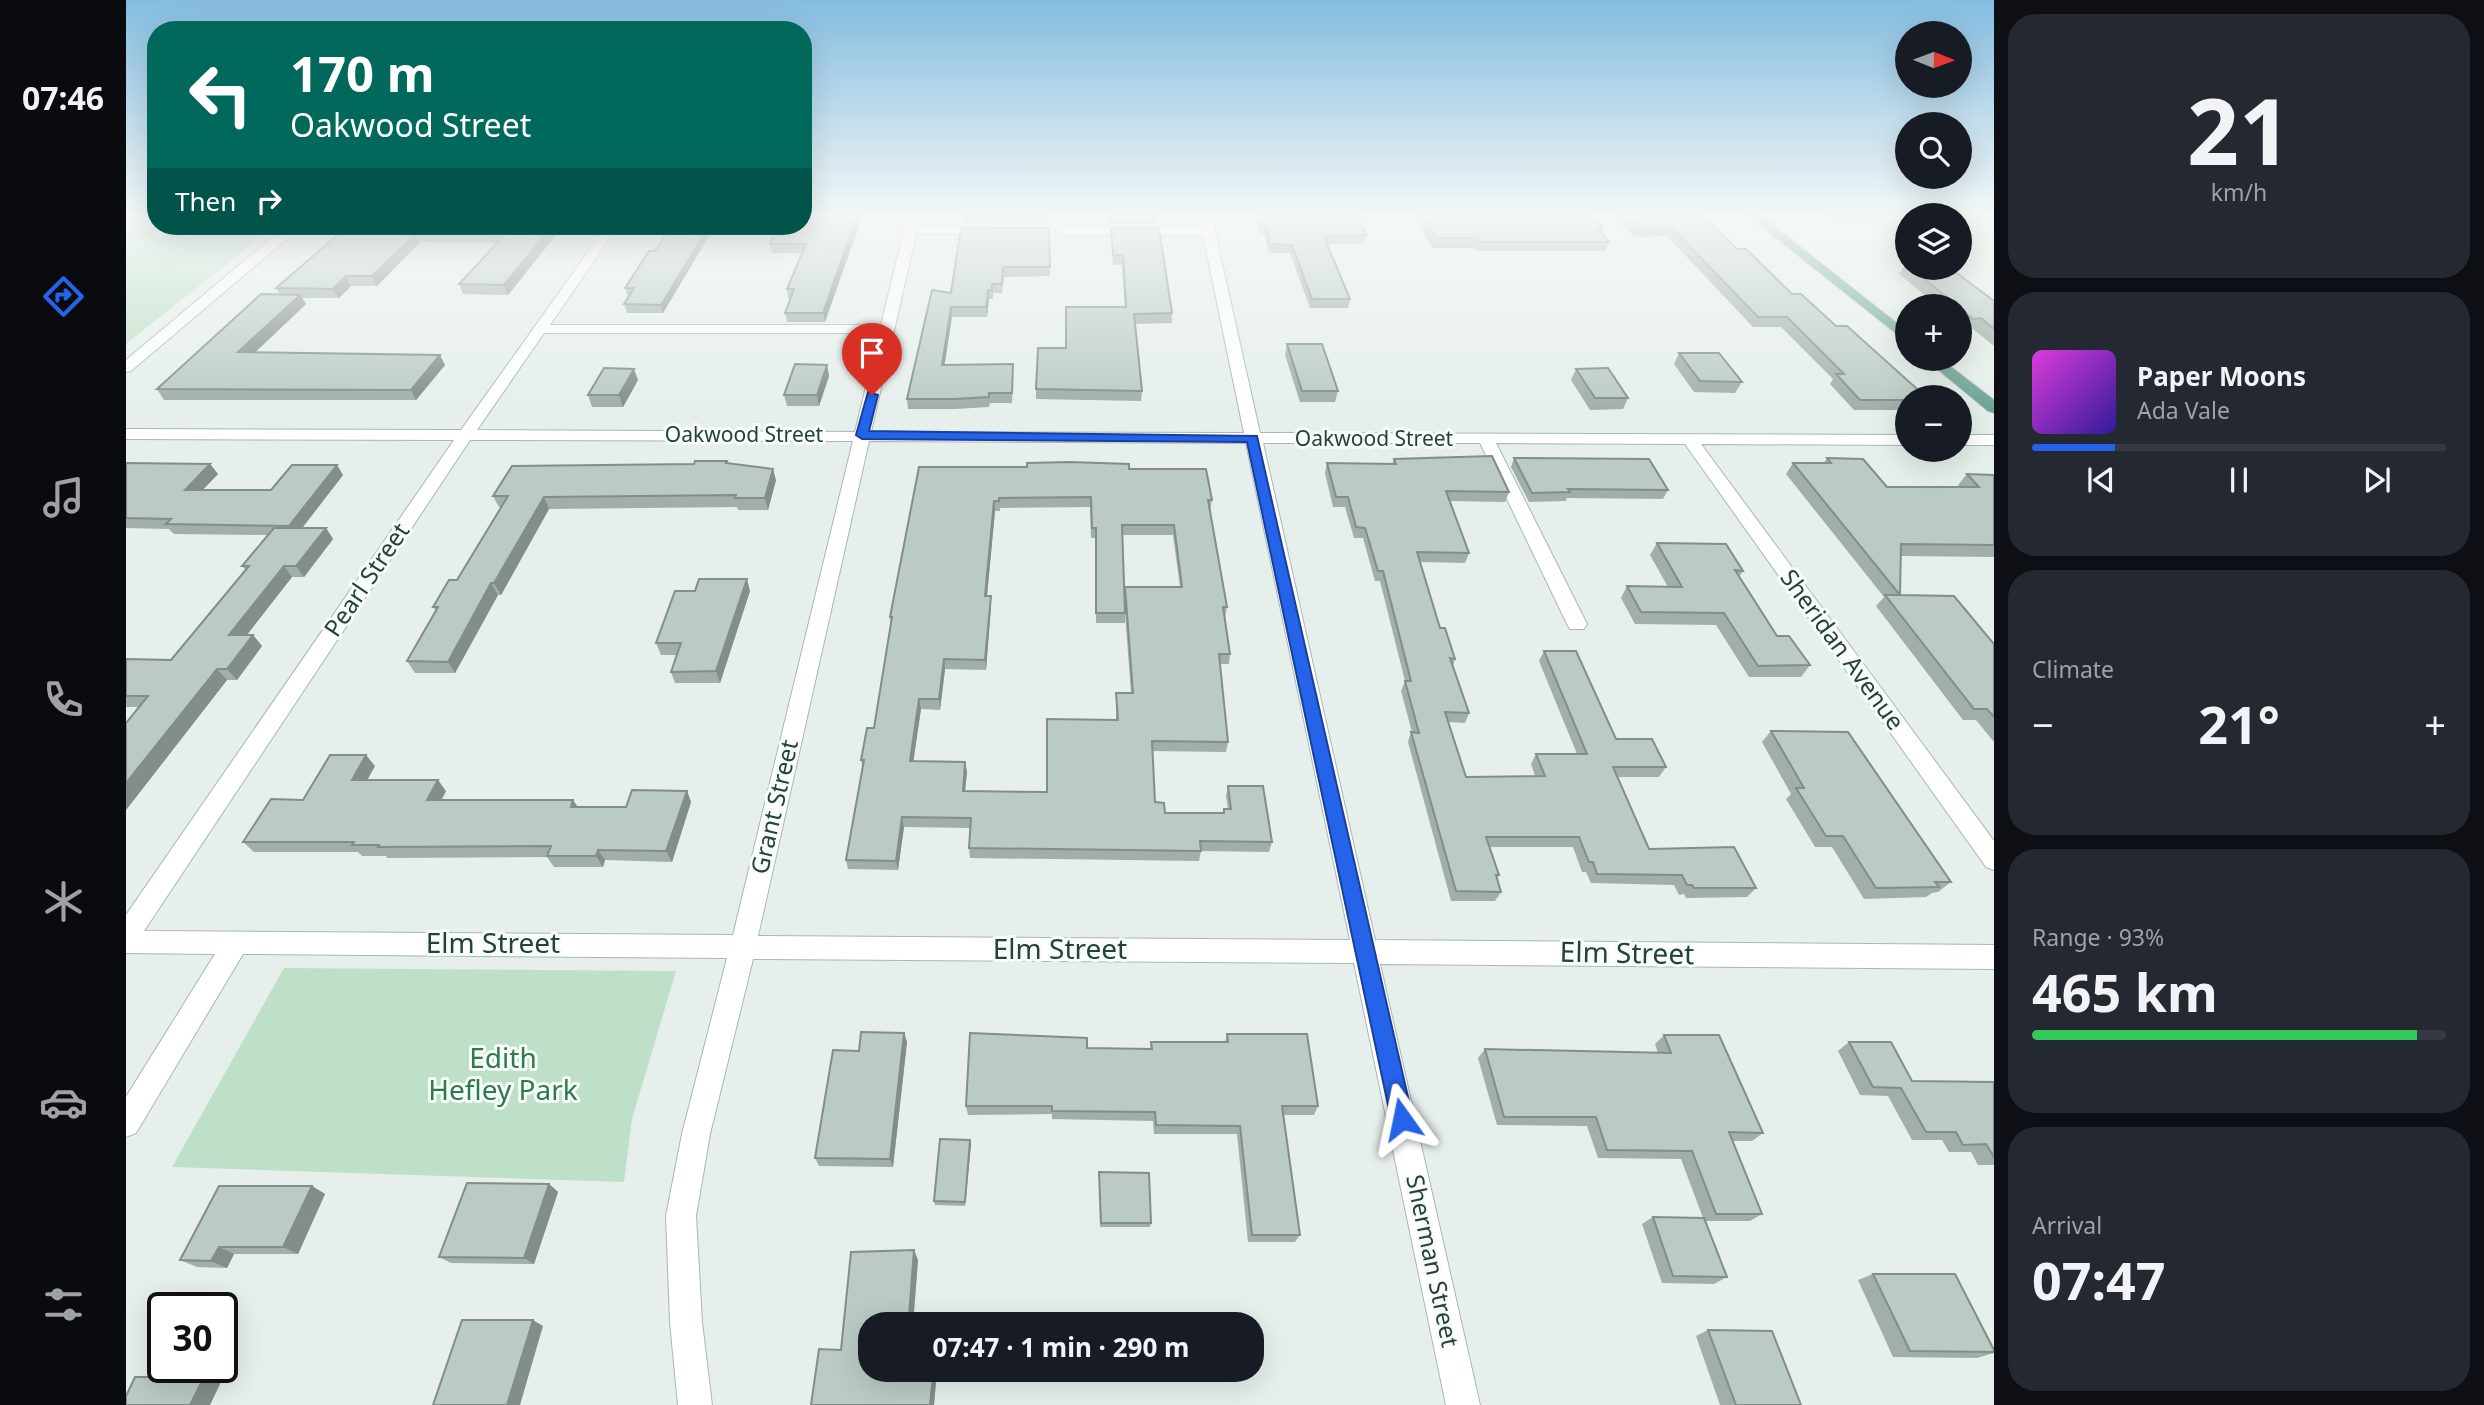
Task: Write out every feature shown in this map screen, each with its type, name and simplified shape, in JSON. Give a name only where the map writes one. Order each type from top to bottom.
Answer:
[{"type":"main road","points":[[1834,280],[1895,329]]},
{"type":"main road","points":[[1947,371],[1994,408]]},
{"type":"street","points":[[126,368],[231,280]]},
{"type":"street","name":"Pearl Street","points":[[126,936],[574,280]]},
{"type":"street","name":"Grant Street","points":[[695,1405],[686,1322],[681,1216],[696,1134],[743,946],[899,280]]},
{"type":"street","name":"Sherman Street","points":[[1219,280],[1463,1405]]},
{"type":"street","points":[[540,329],[887,330]]},
{"type":"street","name":"Oakwood Street","points":[[126,434],[1895,440]]},
{"type":"street","points":[[1486,439],[1577,624]]},
{"type":"street","name":"Sheridan Avenue","points":[[1690,440],[1994,860]]},
{"type":"street","points":[[1972,440],[1994,440]]},
{"type":"street","points":[[126,1123],[237,941]]},
{"type":"street","name":"Elm Street","points":[[126,942],[1994,957]]},
{"type":"green space","points":[[126,280],[207,280],[126,344]]},
{"type":"green space","name":"Edith Hefley Park","points":[[284,968],[676,971],[632,1119],[624,1182],[172,1167]]},
{"type":"building","points":[[286,280],[342,280],[333,289],[276,288]]},
{"type":"building","points":[[463,280],[508,280],[504,285],[459,284]]},
{"type":"building","points":[[630,280],[676,280],[661,305],[624,304],[634,288],[625,288]]},
{"type":"building","points":[[791,280],[835,280],[823,313],[785,313],[794,289],[787,289]]},
{"type":"building","points":[[953,280],[1002,280],[1002,284],[992,284],[992,290],[988,290],[986,307],[951,307],[942,365],[1013,364],[1012,393],[989,393],[989,397],[955,399],[907,399],[932,290],[951,293]]},
{"type":"building","points":[[1124,280],[1167,280],[1172,313],[1134,314],[1142,391],[1036,389],[1038,348],[1066,348],[1066,307],[1126,307]]},
{"type":"building","points":[[1305,280],[1342,280],[1350,299],[1312,299]]},
{"type":"building","points":[[1722,280],[1777,280],[1792,294],[1801,294],[1836,326],[1847,326],[1913,385],[1895,385],[1895,400],[1860,400],[1836,374],[1844,374],[1787,317],[1758,317]]},
{"type":"building","points":[[1926,280],[1966,280],[1994,301],[1994,329],[1981,318],[1973,319],[1972,294],[1943,294]]},
{"type":"building","points":[[261,294],[300,295],[238,352],[440,355],[411,390],[157,389]]},
{"type":"building","points":[[1287,344],[1322,344],[1338,391],[1302,391]]},
{"type":"building","points":[[1679,353],[1719,353],[1742,382],[1700,381]]},
{"type":"building","points":[[795,364],[827,365],[817,395],[784,395]]},
{"type":"building","points":[[604,368],[634,369],[619,395],[588,395]]},
{"type":"building","points":[[1608,368],[1628,398],[1595,398],[1576,369]]},
{"type":"building","points":[[1492,456],[1509,492],[1446,491],[1469,553],[1417,552],[1440,628],[1445,628],[1455,659],[1450,658],[1469,713],[1445,712],[1466,777],[1545,776],[1536,754],[1587,754],[1544,651],[1576,651],[1616,739],[1652,739],[1666,767],[1613,767],[1649,849],[1734,847],[1756,888],[1694,888],[1687,885],[1682,875],[1597,874],[1579,837],[1486,837],[1499,875],[1496,875],[1501,892],[1456,891],[1411,732],[1419,733],[1405,681],[1411,681],[1383,571],[1378,571],[1365,528],[1356,527],[1348,497],[1336,497],[1327,463],[1396,464],[1394,459]]},
{"type":"building","points":[[1514,458],[1649,459],[1668,490],[1568,489],[1570,492],[1532,493]]},
{"type":"building","points":[[1827,458],[1863,459],[1887,487],[1979,487],[1967,474],[1994,475],[1994,545],[1901,544],[1900,595],[1793,463],[1831,463]]},
{"type":"building","points":[[695,461],[727,461],[726,463],[773,469],[765,498],[735,498],[736,495],[544,497],[494,583],[491,583],[448,662],[407,661],[438,607],[433,607],[449,580],[457,580],[508,496],[493,496],[512,466],[694,464]]},
{"type":"building","points":[[126,463],[210,464],[185,490],[271,490],[292,465],[337,465],[289,526],[166,524],[171,519],[126,518]]},
{"type":"building","points":[[1027,463],[1129,464],[1129,469],[1206,469],[1212,500],[1208,500],[1227,607],[1223,607],[1230,654],[1219,654],[1228,742],[1152,741],[1155,802],[1164,803],[1165,813],[1224,813],[1224,809],[1231,809],[1228,786],[1263,786],[1272,842],[1200,841],[1201,851],[969,848],[971,818],[902,817],[896,861],[846,860],[864,760],[861,760],[867,728],[874,728],[890,617],[919,467],[1027,467]],"holes":[[[1091,497],[1092,528],[1096,528],[1096,613],[1125,613],[1122,525],[1174,525],[1182,587],[1125,587],[1133,693],[1116,693],[1118,720],[1047,719],[1047,792],[963,791],[965,762],[910,761],[919,699],[939,699],[944,659],[985,660],[991,596],[985,596],[994,501],[999,501],[999,498]]]},
{"type":"building","points":[[274,528],[326,528],[296,566],[284,566],[229,635],[253,635],[227,669],[217,669],[126,783],[126,723],[148,696],[126,696],[126,659],[171,660],[249,566],[242,566]]},
{"type":"building","points":[[1657,543],[1726,544],[1743,571],[1735,570],[1777,636],[1789,636],[1810,665],[1758,666],[1724,613],[1641,612],[1627,586],[1682,587]]},
{"type":"building","points":[[699,579],[747,579],[716,671],[671,672],[681,643],[656,643],[675,591],[695,591]]},
{"type":"building","points":[[1885,595],[1954,596],[1994,644],[1994,717],[1987,709],[1974,709]]},
{"type":"building","points":[[1771,731],[1848,732],[1951,882],[1935,882],[1939,887],[1876,888],[1843,836],[1826,836],[1796,788],[1804,788]]},
{"type":"building","points":[[330,755],[366,755],[352,780],[438,780],[427,800],[573,800],[571,807],[626,807],[632,790],[687,791],[666,851],[598,850],[596,856],[547,856],[551,846],[378,847],[379,845],[352,845],[354,842],[243,842],[271,799],[303,800]]},
{"type":"building","points":[[861,1032],[904,1033],[890,1159],[815,1158],[833,1050],[859,1051]]},
{"type":"building","points":[[970,1033],[1087,1038],[1087,1048],[1152,1049],[1151,1042],[1228,1042],[1227,1034],[1307,1034],[1318,1106],[1282,1106],[1300,1235],[1252,1235],[1240,1126],[1156,1125],[1155,1112],[1052,1111],[1052,1106],[966,1106]]},
{"type":"building","points":[[1664,1035],[1719,1035],[1763,1133],[1729,1132],[1762,1214],[1716,1214],[1692,1151],[1607,1150],[1596,1117],[1504,1117],[1485,1049],[1671,1053]]},
{"type":"building","points":[[1849,1042],[1891,1042],[1912,1081],[1994,1082],[1994,1157],[1986,1144],[1963,1145],[1956,1132],[1926,1132],[1901,1088],[1873,1087]]},
{"type":"building","points":[[940,1139],[970,1140],[965,1202],[934,1201]]},
{"type":"building","points":[[1099,1172],[1149,1173],[1151,1223],[1101,1223]]},
{"type":"building","points":[[467,1183],[549,1184],[524,1258],[439,1257]]},
{"type":"building","points":[[219,1186],[312,1186],[283,1247],[219,1247],[211,1261],[180,1260]]},
{"type":"building","points":[[1653,1217],[1704,1218],[1727,1277],[1673,1276]]},
{"type":"building","points":[[914,1250],[909,1312],[858,1312],[858,1382],[932,1382],[930,1405],[811,1405],[819,1349],[841,1350],[851,1252]]},
{"type":"building","points":[[1873,1274],[1955,1274],[1994,1352],[1910,1351]]},
{"type":"building","points":[[462,1320],[533,1320],[507,1405],[433,1405]]},
{"type":"building","points":[[1708,1330],[1772,1331],[1801,1405],[1736,1405]]},
{"type":"building","points":[[135,1377],[147,1377],[147,1383],[201,1383],[190,1405],[126,1405],[126,1396]]},
{"type":"route","points":[[872,395],[862,435],[1253,438],[1402,1119]]}]
